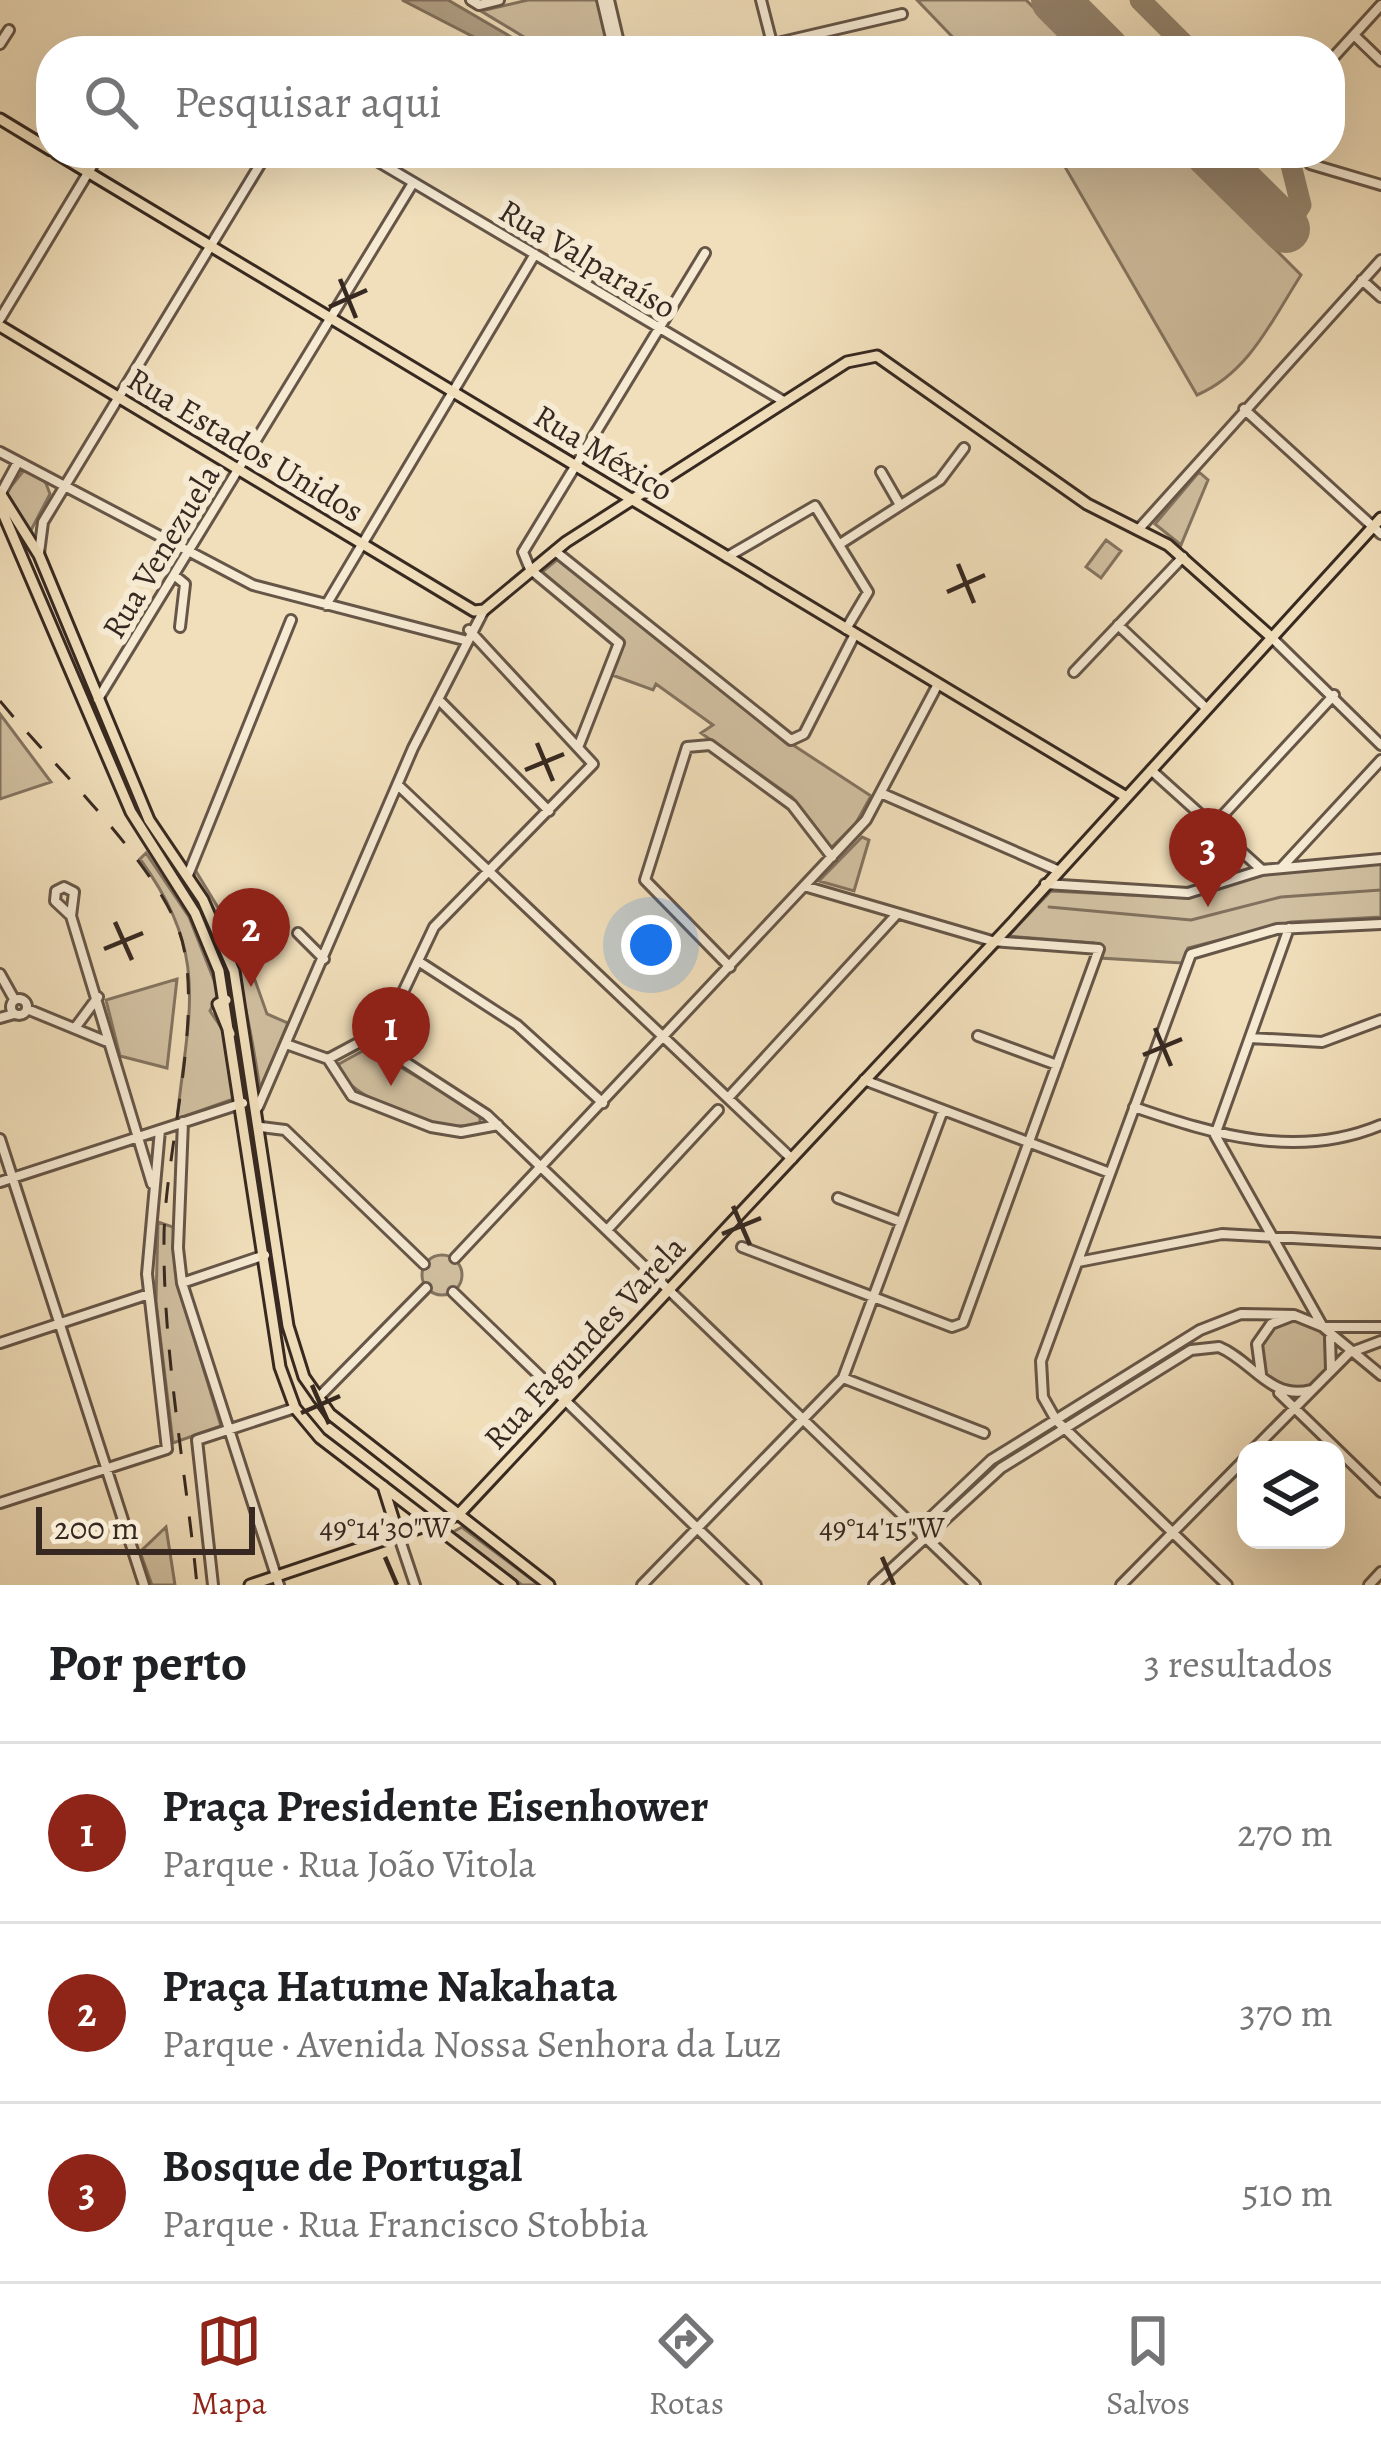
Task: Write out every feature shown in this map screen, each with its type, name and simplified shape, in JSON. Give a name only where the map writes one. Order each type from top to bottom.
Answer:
[{"type":"main road","name":"Rua México","points":[[0,119],[36,141]]},
{"type":"main road","name":"Rua México","points":[[80,168],[1125,796]]},
{"type":"main road","name":"Rua Estados Unidos","points":[[0,322],[464,608],[484,610]]},
{"type":"main road","points":[[484,610],[554,550],[785,402],[869,355],[894,365],[1075,496],[1183,556],[1271,637]]},
{"type":"main road","points":[[600,520],[612,504],[612,488]]},
{"type":"main road","points":[[0,494],[39,555],[149,820],[217,926],[243,1010],[290,1340],[317,1400],[354,1435],[549,1585]]},
{"type":"main road","points":[[0,506],[130,812],[195,913],[226,1000],[280,1367],[295,1408],[341,1455],[511,1584],[523,1565]]},
{"type":"main road","name":"Rua Fagundes Varela","points":[[458,1515],[1378,526]]},
{"type":"main road","points":[[226,1000],[243,1010]]},
{"type":"main road","points":[[253,1168],[261,1176],[268,1171]]},
{"type":"main road","points":[[341,1455],[340,1440],[354,1435]]},
{"type":"main road","points":[[383,1486],[399,1537]]},
{"type":"main road","points":[[250,1585],[277,1581],[458,1515]]},
{"type":"main road","points":[[489,1567],[502,1549]]},
{"type":"street","points":[[471,0],[478,5],[499,0]]},
{"type":"street","points":[[606,0],[614,36]]},
{"type":"street","points":[[761,0],[770,36]]},
{"type":"street","points":[[1345,45],[1381,5]]},
{"type":"street","points":[[819,36],[902,14]]},
{"type":"street","points":[[0,44],[9,30]]},
{"type":"street","points":[[1354,35],[1381,61]]},
{"type":"street","points":[[0,322],[91,168]]},
{"type":"street","points":[[39,555],[38,534],[54,502],[258,168]]},
{"type":"street","name":"Rua Valparaíso","points":[[388,168],[785,402]]},
{"type":"street","points":[[1324,168],[1381,184]]},
{"type":"street","name":"Rua Venezuela","points":[[98,699],[413,183]]},
{"type":"street","points":[[579,745],[619,643],[530,568],[523,557],[525,546],[705,253]]},
{"type":"street","points":[[326,605],[535,254]]},
{"type":"street","points":[[1137,531],[1381,260]]},
{"type":"street","points":[[1362,280],[1381,297]]},
{"type":"street","points":[[1244,410],[1378,526]]},
{"type":"street","points":[[840,544],[938,482],[964,448]]},
{"type":"street","points":[[0,452],[253,585],[467,635],[593,764],[434,927],[386,1028],[328,1059]]},
{"type":"street","points":[[0,494],[18,462]]},
{"type":"street","points":[[880,472],[899,505]]},
{"type":"street","points":[[47,477],[54,502]]},
{"type":"street","points":[[554,550],[795,740],[804,734],[868,592],[812,506],[727,557]]},
{"type":"street","points":[[1074,671],[1183,556]]},
{"type":"street","points":[[174,575],[185,584],[181,627]]},
{"type":"street","points":[[464,608],[467,635]]},
{"type":"street","points":[[258,1107],[467,635],[484,610]]},
{"type":"street","points":[[188,875],[291,620]]},
{"type":"street","points":[[1118,625],[1206,708]]},
{"type":"street","points":[[1271,637],[1381,745]]},
{"type":"street","points":[[455,1258],[832,856],[882,794],[938,684]]},
{"type":"street","points":[[1213,826],[1334,695]]},
{"type":"street","points":[[438,699],[549,812]]},
{"type":"street","points":[[730,967],[645,880],[687,747],[710,745],[785,800],[832,856]]},
{"type":"street","points":[[1281,868],[1381,760]]},
{"type":"street","points":[[1150,769],[1262,870]]},
{"type":"street","points":[[400,787],[792,1159]]},
{"type":"street","points":[[882,794],[1058,870]]},
{"type":"street","points":[[1044,884],[1184,893],[1262,870],[1381,859]]},
{"type":"street","points":[[742,1247],[959,1326],[1099,949],[992,941],[804,886]]},
{"type":"street","points":[[728,1098],[897,914]]},
{"type":"street","points":[[71,916],[153,1189]]},
{"type":"street","points":[[1226,1585],[1056,1420],[1043,1397],[1041,1360],[1191,954],[1289,928],[1381,925]]},
{"type":"street","points":[[1289,928],[1215,1135],[1334,1348],[1330,1372]]},
{"type":"street","points":[[298,932],[324,959]]},
{"type":"street","points":[[418,961],[517,1025],[603,1103]]},
{"type":"street","points":[[0,974],[15,999],[14,1014]]},
{"type":"street","points":[[90,1006],[93,983]]},
{"type":"street","points":[[75,1028],[98,997]]},
{"type":"street","points":[[15,999],[23,999],[27,1009]]},
{"type":"street","points":[[0,1018],[27,1009],[106,1042]]},
{"type":"street","points":[[1250,1038],[1322,1042],[1381,1020]]},
{"type":"street","points":[[978,1036],[1057,1065]]},
{"type":"street","points":[[368,1038],[498,1125],[923,1535],[959,1577],[975,1585]]},
{"type":"street","points":[[286,1044],[328,1059],[346,1092],[431,1127],[461,1132],[498,1125]]},
{"type":"street","points":[[864,1080],[1110,1173]]},
{"type":"street","points":[[0,1182],[243,1103]]},
{"type":"street","points":[[1134,1107],[1215,1135],[1320,1142],[1381,1125]]},
{"type":"street","points":[[607,1230],[718,1110]]},
{"type":"street","points":[[642,1585],[843,1378],[943,1110]]},
{"type":"street","points":[[183,1123],[178,1248],[182,1283],[277,1581]]},
{"type":"street","points":[[261,1127],[283,1128],[424,1264]]},
{"type":"street","points":[[0,1504],[167,1449],[149,1294],[160,1130]]},
{"type":"street","points":[[0,1138],[144,1585]]},
{"type":"street","points":[[838,1198],[901,1222]]},
{"type":"street","points":[[1076,1262],[1209,1235],[1381,1243]]},
{"type":"street","points":[[182,1283],[265,1256]]},
{"type":"street","points":[[317,1400],[426,1288]]},
{"type":"street","points":[[453,1292],[756,1585]]},
{"type":"street","points":[[0,1343],[149,1294]]},
{"type":"street","points":[[1307,1295],[1297,1315],[1270,1324],[1257,1344],[1258,1370],[1285,1393],[1311,1390]]},
{"type":"street","points":[[923,1535],[930,1519],[970,1478],[1210,1324],[1252,1312],[1297,1315],[1323,1327],[1381,1375]]},
{"type":"street","points":[[1323,1327],[1381,1327]]},
{"type":"street","points":[[1262,1441],[1349,1353],[1381,1341]]},
{"type":"street","points":[[874,1585],[1001,1468],[1198,1348],[1226,1349],[1381,1492]]},
{"type":"street","points":[[843,1378],[984,1433]]},
{"type":"street","points":[[213,1585],[197,1440],[295,1408]]},
{"type":"street","points":[[1121,1585],[1237,1467]]},
{"type":"street","points":[[399,1537],[415,1585]]},
{"type":"street","points":[[1369,1585],[1381,1572]]},
{"type":"shaded area","points":[[402,0],[448,0],[509,36],[472,36]]},
{"type":"shaded area","points":[[528,0],[600,0],[608,36],[522,36],[481,11]]},
{"type":"shaded area","points":[[917,0],[1026,0],[1062,36],[952,36]]},
{"type":"shaded area","points":[[1066,168],[1194,168],[1301,275],[1245,359],[1197,395]]},
{"type":"shaded area","points":[[25,469],[45,481],[50,494],[29,534],[4,495]]},
{"type":"shaded area","points":[[1199,472],[1208,480],[1181,545],[1155,524]]},
{"type":"shaded area","points":[[1106,540],[1121,551],[1101,578],[1086,567]]},
{"type":"shaded area","points":[[558,559],[790,743],[871,796],[856,823],[831,848],[792,797],[701,733],[713,725],[656,684],[653,690],[612,675],[623,642],[542,572]]},
{"type":"shaded area","points":[[0,714],[51,782],[0,799]]},
{"type":"shaded area","points":[[862,837],[869,840],[854,891],[819,881]]},
{"type":"shaded area","points":[[146,853],[189,917],[219,993],[210,1011],[229,1039],[239,1097],[177,1119],[189,1013],[186,954],[162,893],[140,859]]},
{"type":"shaded area","points":[[1381,863],[1381,917],[1291,922],[1188,948],[1182,963],[1100,958],[1102,949],[1094,943],[1008,936],[1051,891],[1186,898],[1266,873]]},
{"type":"shaded area","points":[[194,868],[245,952],[267,1014],[288,1023],[260,1089],[238,978],[219,926],[192,875]]},
{"type":"shaded area","points":[[177,979],[167,1068],[120,1056],[106,1000]]},
{"type":"shaded area","points":[[368,1048],[480,1114],[480,1123],[424,1122],[366,1096],[338,1073],[339,1064]]},
{"type":"shaded area","points":[[158,1222],[173,1227],[177,1282],[221,1426],[173,1443],[156,1302]]},
{"type":"shaded area","points":[[442,1255],[456,1261],[462,1275],[456,1289],[442,1295],[428,1289],[422,1275],[428,1261]]},
{"type":"shaded area","points":[[1295,1320],[1319,1331],[1330,1355],[1319,1379],[1295,1390],[1271,1379],[1260,1355],[1271,1331]]},
{"type":"shaded area","points":[[166,1527],[175,1585],[152,1585],[140,1552]]},
{"type":"shaded area","points":[[462,1527],[539,1585],[522,1585],[453,1532]]},
{"type":"waterway","points":[[1049,907],[1191,920],[1281,897],[1381,890]]},
{"type":"taxiway","points":[[1140,0],[1176,36]]},
{"type":"taxiway","points":[[1286,229],[1301,205],[1292,168]]},
{"type":"runway","points":[[1055,0],[1091,36]]},
{"type":"runway","points":[[1224,168],[1286,229]]},
{"type":"railway","points":[[0,701],[124,843],[166,903],[179,931],[186,963],[187,1040],[166,1205],[165,1282],[197,1585]]},
{"type":"place","name":"Bosque de Portugal","points":[[1208,907]]},
{"type":"place","name":"Praça Hatume Nakahata","points":[[251,987]]},
{"type":"place","name":"Praça Presidente Eisenhower","points":[[391,1086]]}]
